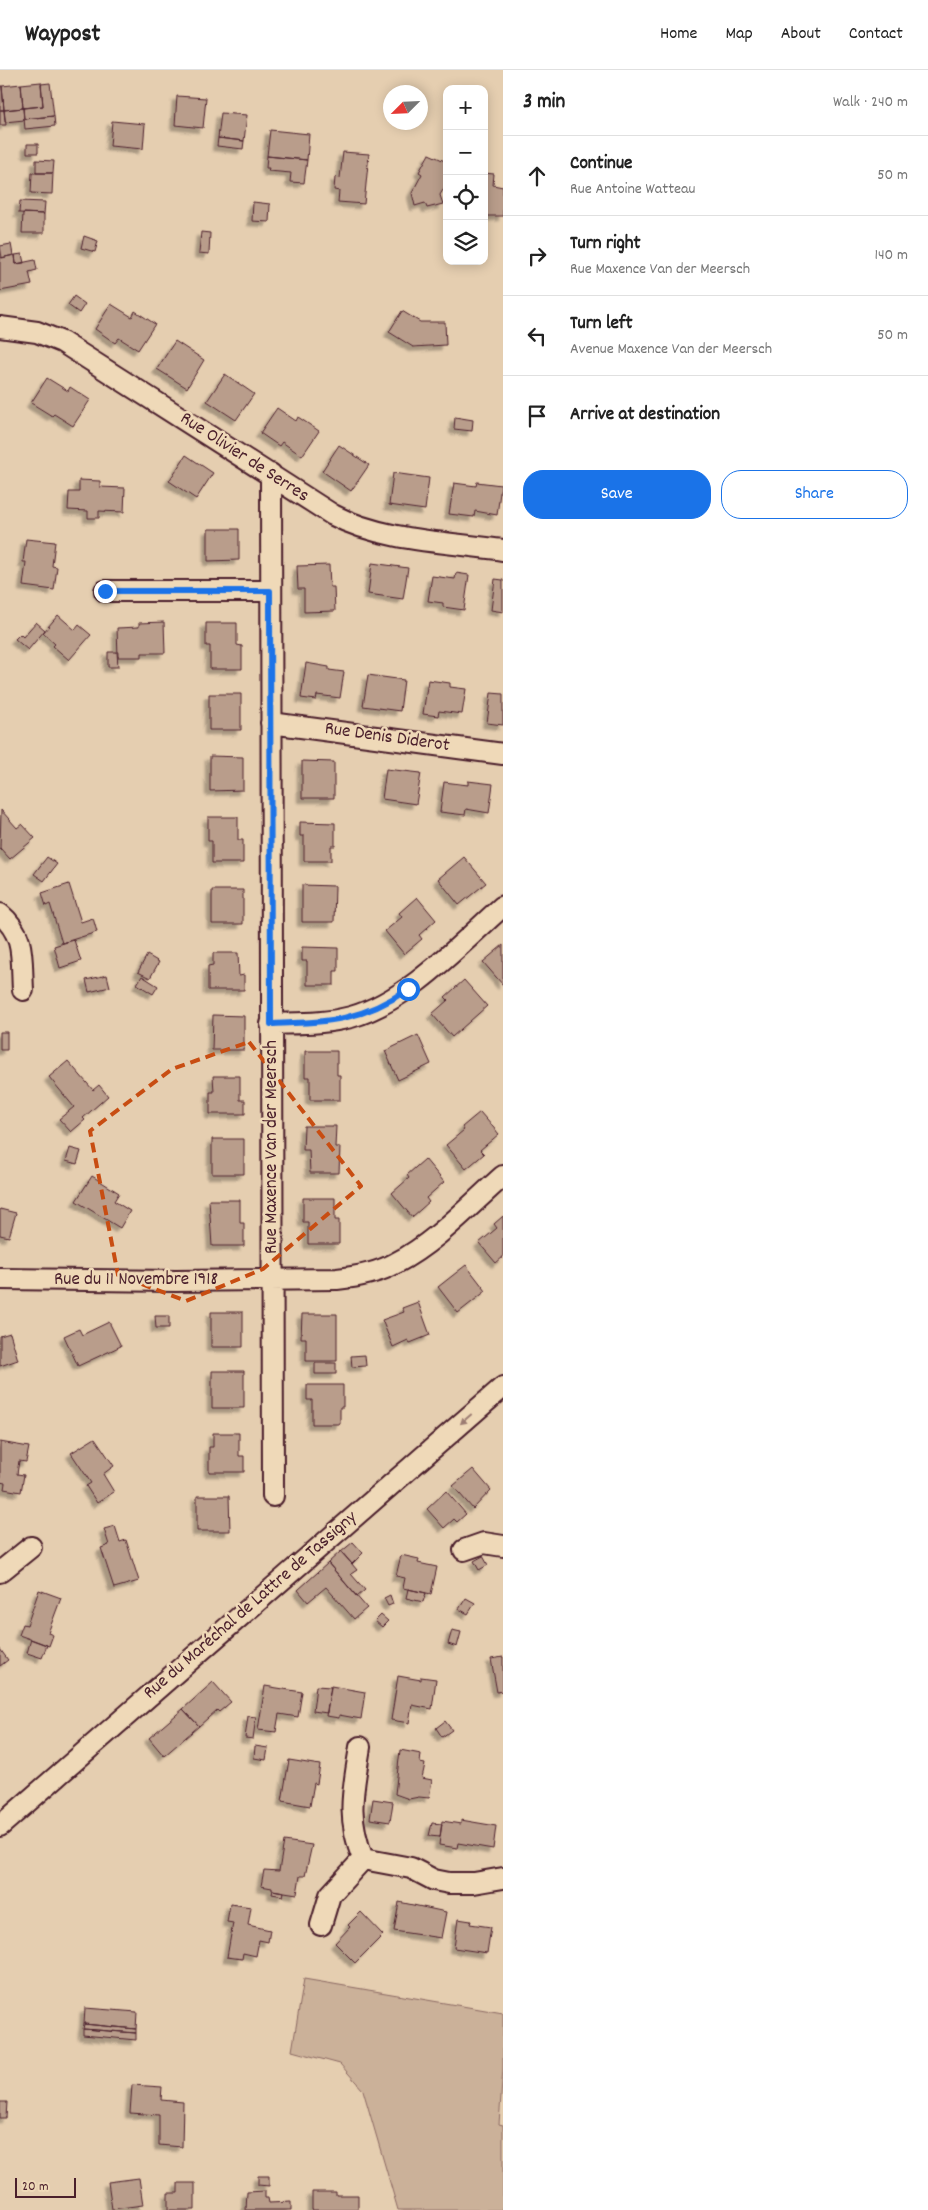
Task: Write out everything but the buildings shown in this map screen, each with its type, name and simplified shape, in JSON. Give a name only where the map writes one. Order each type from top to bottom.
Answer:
[{"type":"street","name":"Rue Olivier de Serres","points":[[0,327],[37,332],[62,342],[334,515],[355,526],[396,535],[503,550]]},
{"type":"street","name":"Rue Maxence Van der Meersch","points":[[271,474],[272,1280]]},
{"type":"street","points":[[105,591],[270,591]]},
{"type":"street","name":"Rue Denis Diderot","points":[[271,723],[503,754]]},
{"type":"street","points":[[271,1024],[330,1021],[349,1018],[382,1005],[408,989],[503,906]]},
{"type":"street","points":[[0,914],[18,934],[21,944],[23,990]]},
{"type":"street","name":"Rue du 11 Novembre 1918","points":[[0,1279],[272,1280],[353,1277],[395,1264],[422,1246],[503,1176]]},
{"type":"street","points":[[272,1280],[273,1496]]},
{"type":"street","name":"Rue du Maréchal de Lattre de Tassigny","points":[[0,1826],[503,1387]]},
{"type":"street","points":[[464,1550],[484,1543],[503,1546]]},
{"type":"street","points":[[0,1572],[31,1548]]},
{"type":"street","points":[[360,1747],[351,1810],[354,1832],[363,1859]]},
{"type":"street","points":[[363,1859],[411,1868],[434,1880],[450,1884],[474,1883],[503,1878]]},
{"type":"street","points":[[321,1925],[330,1895],[363,1859]]},
{"type":"highlighted area","points":[[249,1042],[361,1186],[263,1269],[186,1301],[118,1275],[90,1131],[172,1069]]},
{"type":"shaded area","points":[[304,1979],[503,2013],[503,2068],[499,2124],[503,2125],[503,2210],[398,2210],[363,2090],[340,2064],[292,2051]]},
{"type":"route","points":[[105,591],[270,591],[271,1024],[330,1021],[349,1018],[382,1005],[408,989]]}]
